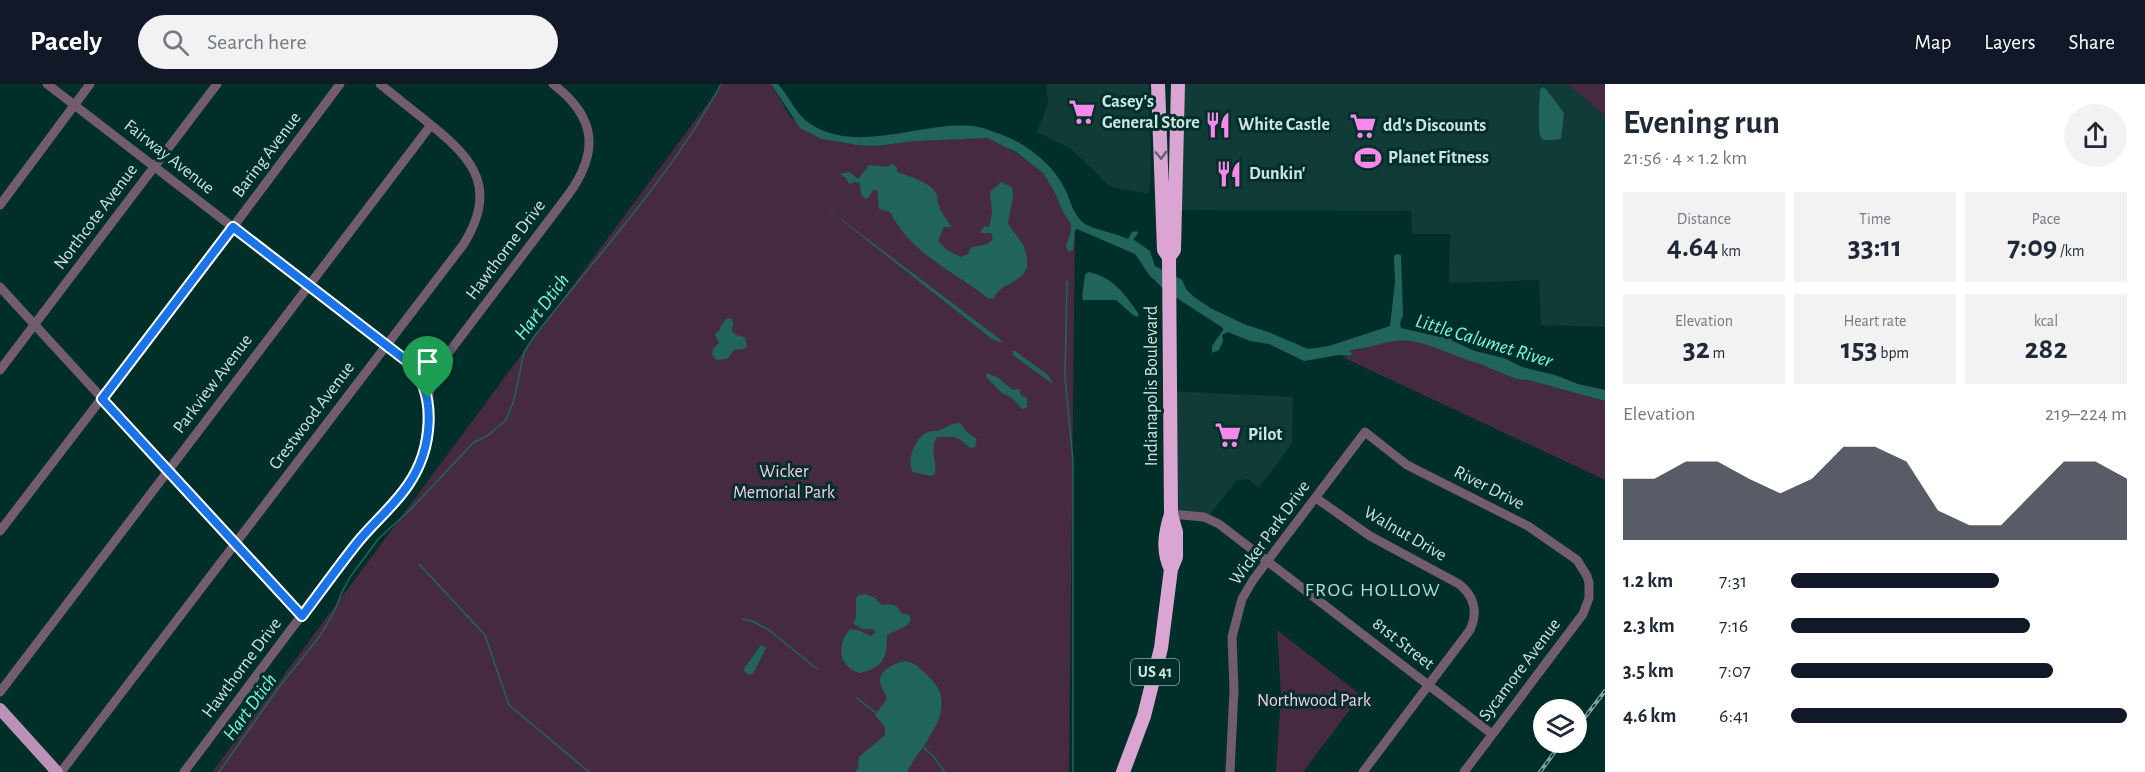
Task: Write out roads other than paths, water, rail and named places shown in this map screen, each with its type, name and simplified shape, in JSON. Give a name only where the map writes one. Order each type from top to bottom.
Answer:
[{"type":"highway","name":"Indianapolis Boulevard","points":[[1123,772],[1152,689],[1166,619],[1171,569],[1166,558],[1165,532],[1171,514],[1169,257],[1164,250],[1158,84]]},
{"type":"highway","name":"Indianapolis Boulevard","points":[[1169,257],[1174,250],[1178,84]]},
{"type":"main road","points":[[0,709],[57,772]]},
{"type":"street","name":"Fairway Avenue","points":[[47,84],[308,286],[387,344],[418,371],[428,398]]},
{"type":"street","points":[[0,205],[90,84]]},
{"type":"street","name":"Northcote Avenue","points":[[0,370],[217,84]]},
{"type":"street","name":"Baring Avenue","points":[[0,531],[340,84]]},
{"type":"street","name":"Crestwood Avenue","points":[[62,772],[463,245],[475,223],[480,196],[476,177],[467,157],[454,143],[381,84]]},
{"type":"street","name":"Hawthorne Drive","points":[[184,772],[356,545],[398,498],[413,477],[423,456],[428,420],[428,398],[433,375],[584,172],[588,160],[587,128],[580,110],[553,84]]},
{"type":"street","name":"Parkview Avenue","points":[[0,692],[431,125]]},
{"type":"street","points":[[0,287],[302,616]]},
{"type":"street","name":"Wicker Park Drive","points":[[1230,772],[1234,690],[1231,649],[1234,625],[1246,590],[1365,432]]},
{"type":"street","name":"River Drive","points":[[1365,432],[1407,465],[1528,526],[1561,548],[1582,567],[1589,583]]},
{"type":"street","name":"Walnut Drive","points":[[1316,498],[1370,536],[1459,584],[1470,595],[1474,602],[1475,612],[1470,630],[1428,684]]},
{"type":"street","name":"81st Street","points":[[1171,514],[1212,519],[1492,734]]},
{"type":"street","name":"Sycamore Avenue","points":[[1464,772],[1583,614],[1589,598],[1589,583]]},
{"type":"street","points":[[1363,772],[1428,684]]},
{"type":"waterway","name":"Hart Dtich","points":[[219,772],[279,687],[320,636],[350,577],[379,538],[410,510],[473,443],[487,436],[506,420],[514,400],[524,352],[657,183],[680,151],[721,84]]},
{"type":"waterway","points":[[1067,281],[1065,377],[1073,461],[1073,772]]},
{"type":"waterway","points":[[419,564],[485,635],[509,705],[589,772]]},
{"type":"waterway","points":[[742,619],[752,621],[769,630],[817,669]]},
{"type":"waterway","points":[[857,698],[876,713]]},
{"type":"waterway","points":[[923,747],[945,772]]},
{"type":"railway","points":[[1587,715],[1605,691]]},
{"type":"railway","points":[[1540,772],[1554,753]]},
{"type":"place","name":"Casey's General Store","points":[[1082,112]]},
{"type":"place","name":"White Castle","points":[[1218,125]]},
{"type":"place","name":"dd's Discounts","points":[[1363,126]]},
{"type":"place","name":"Planet Fitness","points":[[1368,158]]},
{"type":"place","name":"Dunkin'","points":[[1229,174]]},
{"type":"place","name":"Pilot","points":[[1228,435]]},
{"type":"district","name":"FROG HOLLOW","points":[[1373,590]]},
{"type":"water label","name":"Little Calumet River","points":[[1484,341]]},
{"type":"park label","name":"Wicker Memorial Park","points":[[784,482]]},
{"type":"park label","name":"Northwood Park","points":[[1314,701]]}]
